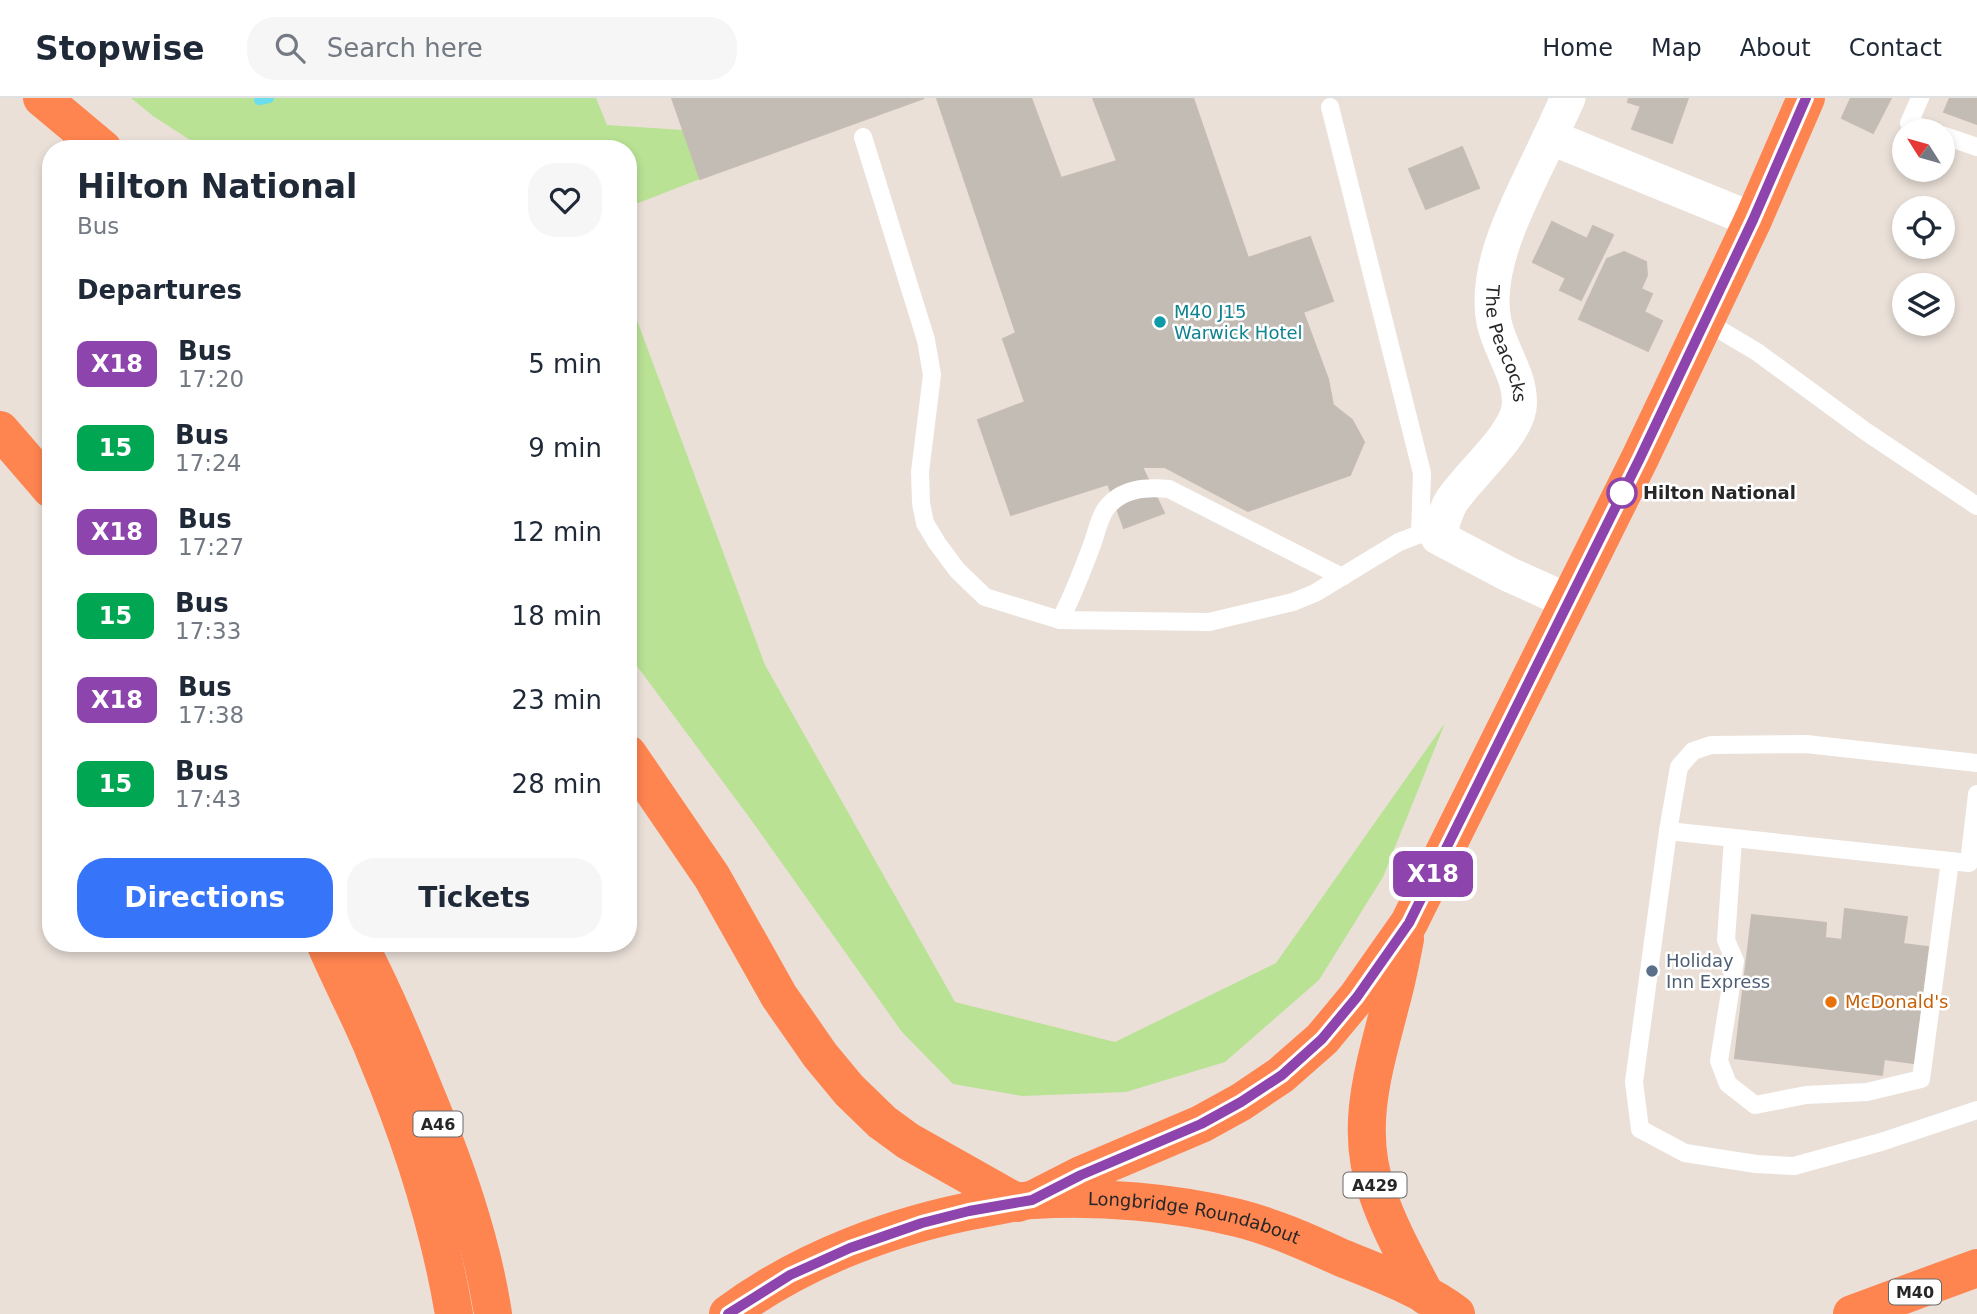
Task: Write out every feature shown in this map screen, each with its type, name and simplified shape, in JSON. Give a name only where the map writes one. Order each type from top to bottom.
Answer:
[{"type":"highway","points":[[42,98],[92,140]]},
{"type":"highway","name":"A429","points":[[1025,1202],[1201,1124],[1241,1102],[1282,1075],[1322,1039],[1357,997],[1409,923],[1705,321],[1806,98]]},
{"type":"highway","points":[[0,430],[42,479]]},
{"type":"highway","points":[[637,767],[712,877],[779,996],[849,1090],[882,1122],[908,1141],[1025,1202]]},
{"type":"highway","name":"A429","points":[[1409,923],[1392,1001],[1374,1064],[1365,1120],[1369,1162],[1377,1194],[1453,1308]]},
{"type":"highway","name":"A46","points":[[330,952],[376,1053],[406,1132],[438,1232],[454,1314]]},
{"type":"highway","name":"A46","points":[[362,952],[405,1043],[451,1158],[477,1238],[493,1314]]},
{"type":"highway","name":"Longbridge Roundabout","points":[[728,1314],[790,1275],[850,1248],[911,1226],[969,1211],[1025,1202],[1106,1201],[1181,1207],[1240,1218],[1302,1240],[1453,1308]]},
{"type":"highway","name":"M40","points":[[1852,1314],[1977,1268]]},
{"type":"street","name":"The Peacocks","points":[[1429,536],[1450,505],[1514,425],[1519,406],[1517,383],[1504,355],[1494,323],[1493,280],[1508,230],[1568,98]]},
{"type":"street","points":[[1550,137],[1753,220]]},
{"type":"street","points":[[1429,536],[1568,601]]},
{"type":"lane","points":[[1911,119],[1920,98]]},
{"type":"lane","points":[[863,137],[926,340],[932,375],[920,472],[921,503],[925,523],[937,543],[957,570],[985,597],[1060,620],[1209,622],[1293,602],[1315,593],[1399,542],[1429,536],[1422,474],[1330,107]]},
{"type":"lane","points":[[1955,139],[1977,147]]},
{"type":"lane","points":[[1705,321],[1757,352],[1865,431],[1977,506]]},
{"type":"lane","points":[[1060,620],[1074,594],[1105,510],[1119,496],[1134,489],[1169,489],[1342,577]]},
{"type":"lane","points":[[1977,763],[1806,744],[1711,745],[1693,751],[1679,767],[1634,1082],[1640,1129],[1685,1153],[1756,1164],[1794,1166],[1881,1142],[1977,1110]]},
{"type":"lane","points":[[1668,831],[1969,863],[1977,794]]},
{"type":"lane","points":[[1733,839],[1726,940],[1735,961],[1719,1061],[1728,1084],[1755,1104],[1806,1095],[1867,1091],[1921,1079],[1950,861]]},
{"type":"green space","points":[[131,98],[596,98],[607,125],[683,130],[700,179],[637,204],[637,140],[190,140]]},
{"type":"green space","points":[[637,320],[765,665],[955,1002],[1115,1042],[1276,963],[1445,723],[1383,877],[1319,980],[1225,1062],[1126,1092],[1022,1096],[953,1084],[902,1032],[749,817],[637,666]]},
{"type":"building","points":[[672,98],[924,98],[700,179]]},
{"type":"building","name":"M40 J15 Warwick Hotel","points":[[937,98],[1031,98],[1061,178],[1117,161],[1093,98],[1193,98],[1248,258],[1310,237],[1333,301],[1303,312],[1328,379],[1333,405],[1352,420],[1364,442],[1350,475],[1248,511],[1165,467],[1142,467],[1164,513],[1124,528],[1108,484],[1011,515],[978,420],[1025,402],[1003,339],[1016,333]]},
{"type":"building","points":[[1629,98],[1688,98],[1672,143],[1632,129],[1641,106],[1628,102]]},
{"type":"building","points":[[1851,98],[1891,98],[1873,133],[1842,118]]},
{"type":"building","points":[[1950,98],[1977,98],[1977,124],[1944,112]]},
{"type":"building","points":[[1462,147],[1479,188],[1426,209],[1409,169]]},
{"type":"building","points":[[1552,222],[1587,239],[1593,226],[1613,235],[1581,300],[1560,290],[1566,278],[1533,262]]},
{"type":"building","points":[[1624,252],[1646,262],[1647,275],[1641,289],[1652,294],[1644,312],[1662,321],[1648,351],[1579,319],[1607,259]]},
{"type":"building","name":"McDonald's","points":[[1845,909],[1907,917],[1903,944],[1928,947],[1914,1063],[1884,1059],[1882,1075],[1735,1058],[1752,915],[1826,923],[1825,938],[1842,940]]},
{"type":"waterway","points":[[259,100],[269,98]]},
{"type":"bus line","name":"X18","points":[[728,1314],[790,1275],[850,1248],[899,1229],[969,1211],[1032,1200],[1081,1175],[1201,1124],[1282,1075],[1322,1039],[1357,997],[1409,923],[1640,458],[1753,220],[1806,98]]},
{"type":"place","name":"M40 J15 Warwick Hotel","points":[[1160,322]]},
{"type":"place","name":"Hilton National","points":[[1622,493]]},
{"type":"place","name":"Holiday Inn Express","points":[[1652,971]]},
{"type":"place","name":"McDonald's","points":[[1831,1002]]}]
